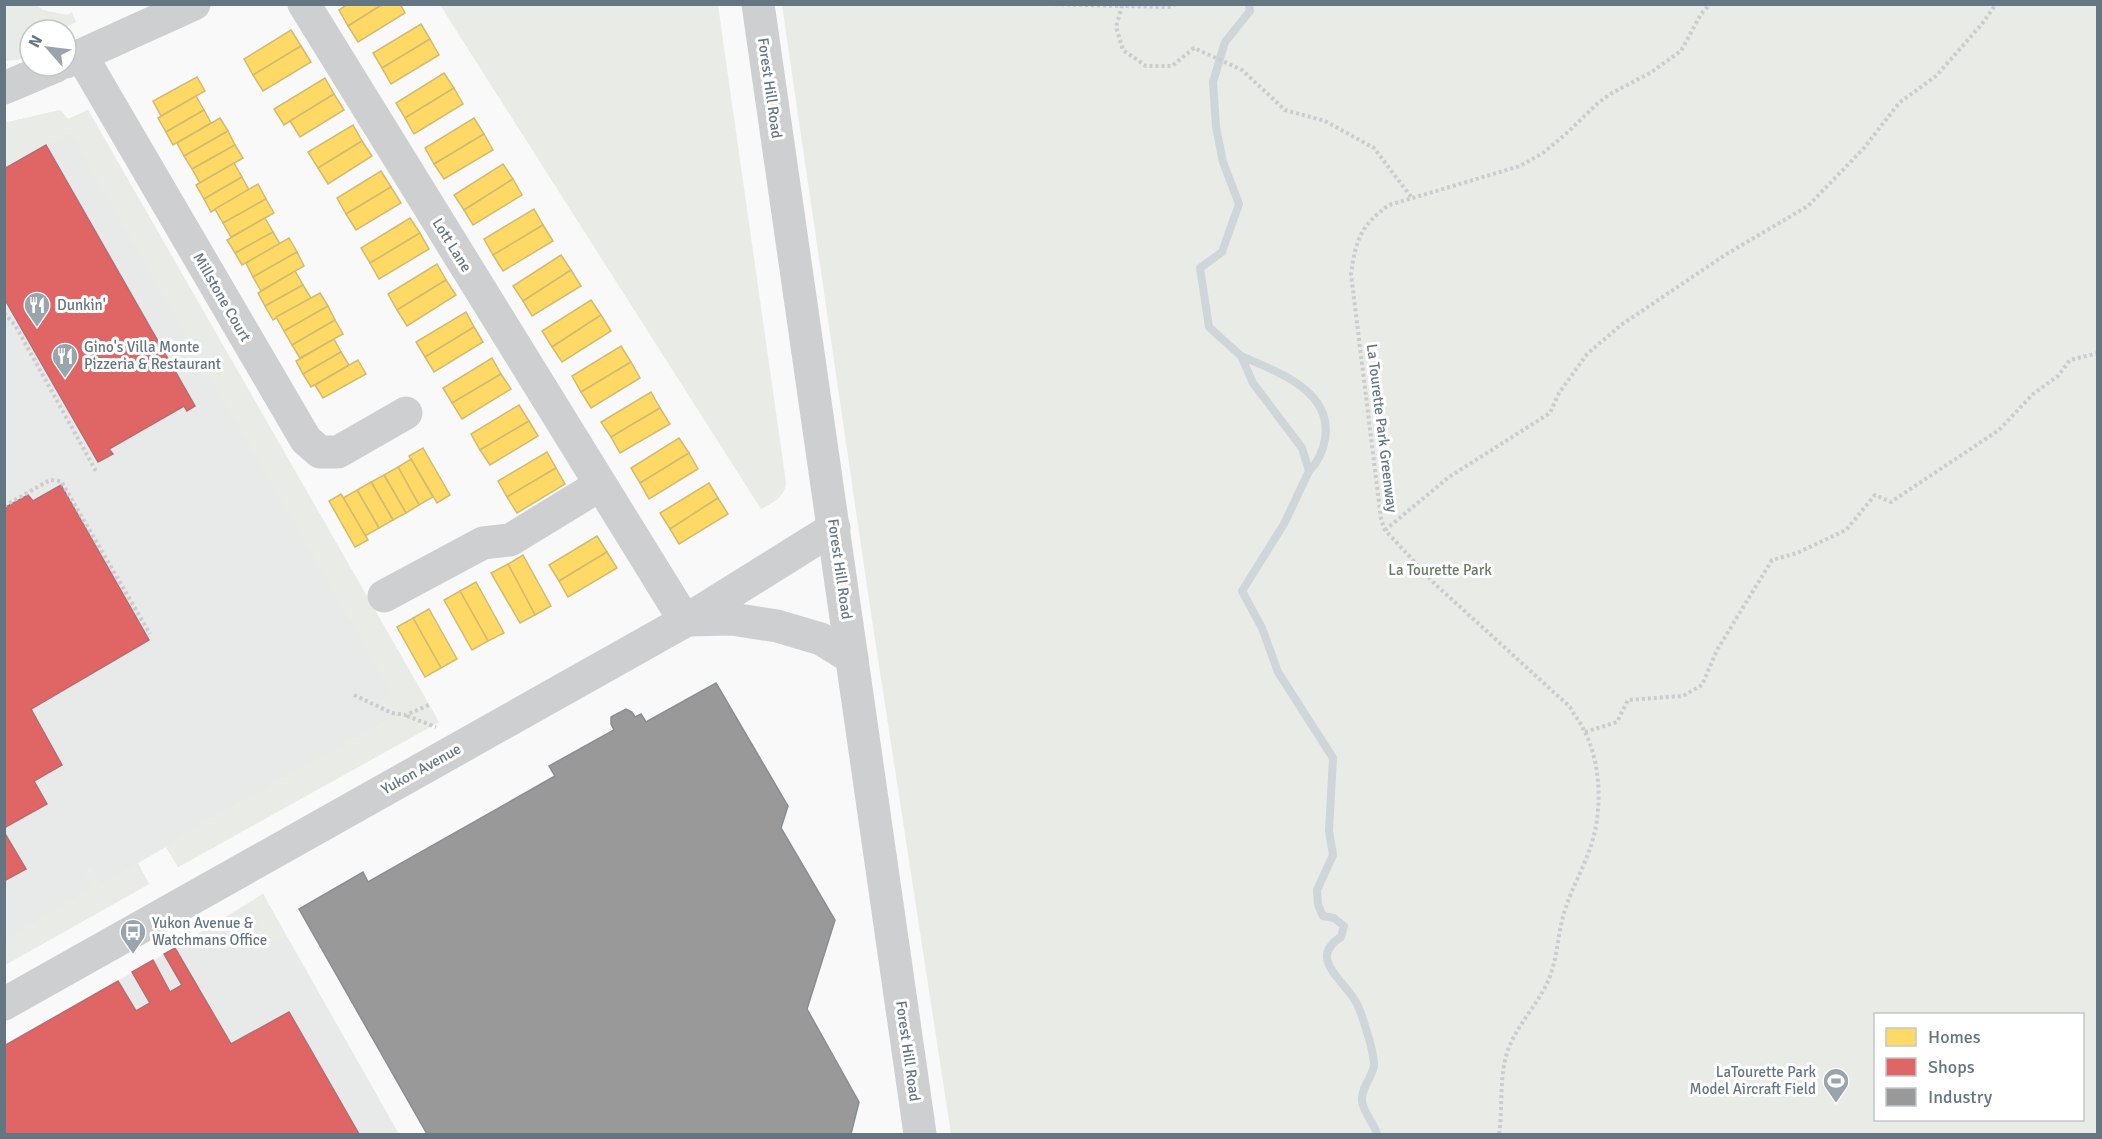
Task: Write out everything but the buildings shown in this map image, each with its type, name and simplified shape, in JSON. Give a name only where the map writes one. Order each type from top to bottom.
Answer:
[{"type":"street","points":[[78,56],[194,4]]},
{"type":"street","name":"Lott Lane","points":[[304,4],[685,621]]},
{"type":"street","name":"Forest Hill Road","points":[[758,4],[920,1134]]},
{"type":"street","name":"Millstone Court","points":[[78,77],[306,440],[320,452],[338,452],[406,413]]},
{"type":"street","points":[[6,86],[26,78]]},
{"type":"street","points":[[384,596],[483,543],[510,540],[600,485]]},
{"type":"street","name":"Yukon Avenue","points":[[4,1004],[685,621],[834,528]]},
{"type":"street","points":[[685,621],[732,619],[777,626],[821,639],[852,658]]},
{"type":"path","points":[[1049,4],[1169,7],[1176,4]]},
{"type":"path","name":"La Tourette Park Greenway","points":[[1498,1134],[1507,1053],[1549,980],[1567,901],[1589,850],[1596,827],[1598,798],[1594,757],[1585,732],[1570,707],[1435,584],[1386,530],[1381,519],[1351,274],[1355,248],[1362,230],[1373,216],[1389,205],[1520,166],[1543,153],[1598,103],[1650,73],[1681,51],[1701,14],[1710,4]]},
{"type":"path","points":[[1386,530],[1449,477],[1550,413],[1559,393],[1587,354],[1621,325],[1725,255],[1808,206],[1864,148],[1899,103],[1936,76],[1982,24],[1996,4]]},
{"type":"path","points":[[1122,6],[1116,27],[1123,50],[1146,66],[1172,66],[1194,48],[1242,70],[1285,110],[1325,122],[1374,148],[1412,198]]},
{"type":"path","points":[[4,313],[15,326],[96,471]]},
{"type":"path","points":[[1585,732],[1617,722],[1628,700],[1683,696],[1702,685],[1717,650],[1772,560],[1797,553],[1846,530],[1875,495],[1891,502],[1999,430],[2033,394],[2058,376],[2070,360],[2097,353]]},
{"type":"path","points":[[4,506],[50,480],[61,481],[150,634]]},
{"type":"path","points":[[354,695],[392,713],[406,715],[436,727]]},
{"type":"path","points":[[406,715],[431,704]]},
{"type":"shaded area","points":[[60,110],[68,119],[88,110],[439,722],[178,867],[166,847],[138,863],[149,884],[5,965],[4,123]]},
{"type":"shaded area","points":[[263,894],[399,1134],[5,1134],[4,1046],[175,948]]},
{"type":"green space","points":[[4,5],[36,5],[43,10],[67,15],[72,12],[74,18],[18,18],[18,60],[5,61]]},
{"type":"green space","points":[[440,5],[718,5],[786,483],[781,496],[774,502],[761,509]]},
{"type":"green space","name":"La Tourette Park","points":[[782,5],[2097,5],[2097,1134],[951,1134],[869,600]]},
{"type":"green space","points":[[60,110],[68,119],[88,110],[439,722],[178,867],[166,847],[173,843],[172,839],[390,718],[381,701],[392,694],[70,133],[5,169],[4,123]]},
{"type":"green space","points":[[137,863],[149,884],[5,965],[5,939],[92,887],[85,875],[87,868],[93,869],[101,883]]},
{"type":"green space","points":[[263,894],[286,937],[277,941],[264,938],[251,902]]},
{"type":"waterway","points":[[1249,4],[1250,11],[1225,42],[1213,82],[1216,127],[1223,162],[1239,204],[1222,252],[1200,268],[1209,327],[1241,356],[1253,383],[1302,448],[1309,471],[1284,524],[1242,591],[1262,628],[1278,672],[1333,758],[1329,831],[1333,855],[1317,890],[1318,905],[1323,916],[1334,918],[1344,926],[1341,937],[1331,945],[1327,954],[1328,962],[1357,1004],[1368,1035],[1374,1066],[1363,1092],[1362,1101],[1377,1134]]},
{"type":"waterway","points":[[1241,356],[1286,376],[1300,385],[1320,408],[1325,422],[1325,439],[1320,457],[1309,471]]},
{"type":"place","name":"Dunkin'","points":[[37,328]]},
{"type":"place","name":"Gino's Villa Monte Pizzeria & Restaurant","points":[[65,379]]},
{"type":"place","name":"Yukon Avenue & Watchmans Office","points":[[133,955]]},
{"type":"place","name":"LaTourette Park Model Aircraft Field","points":[[1836,1104]]}]
